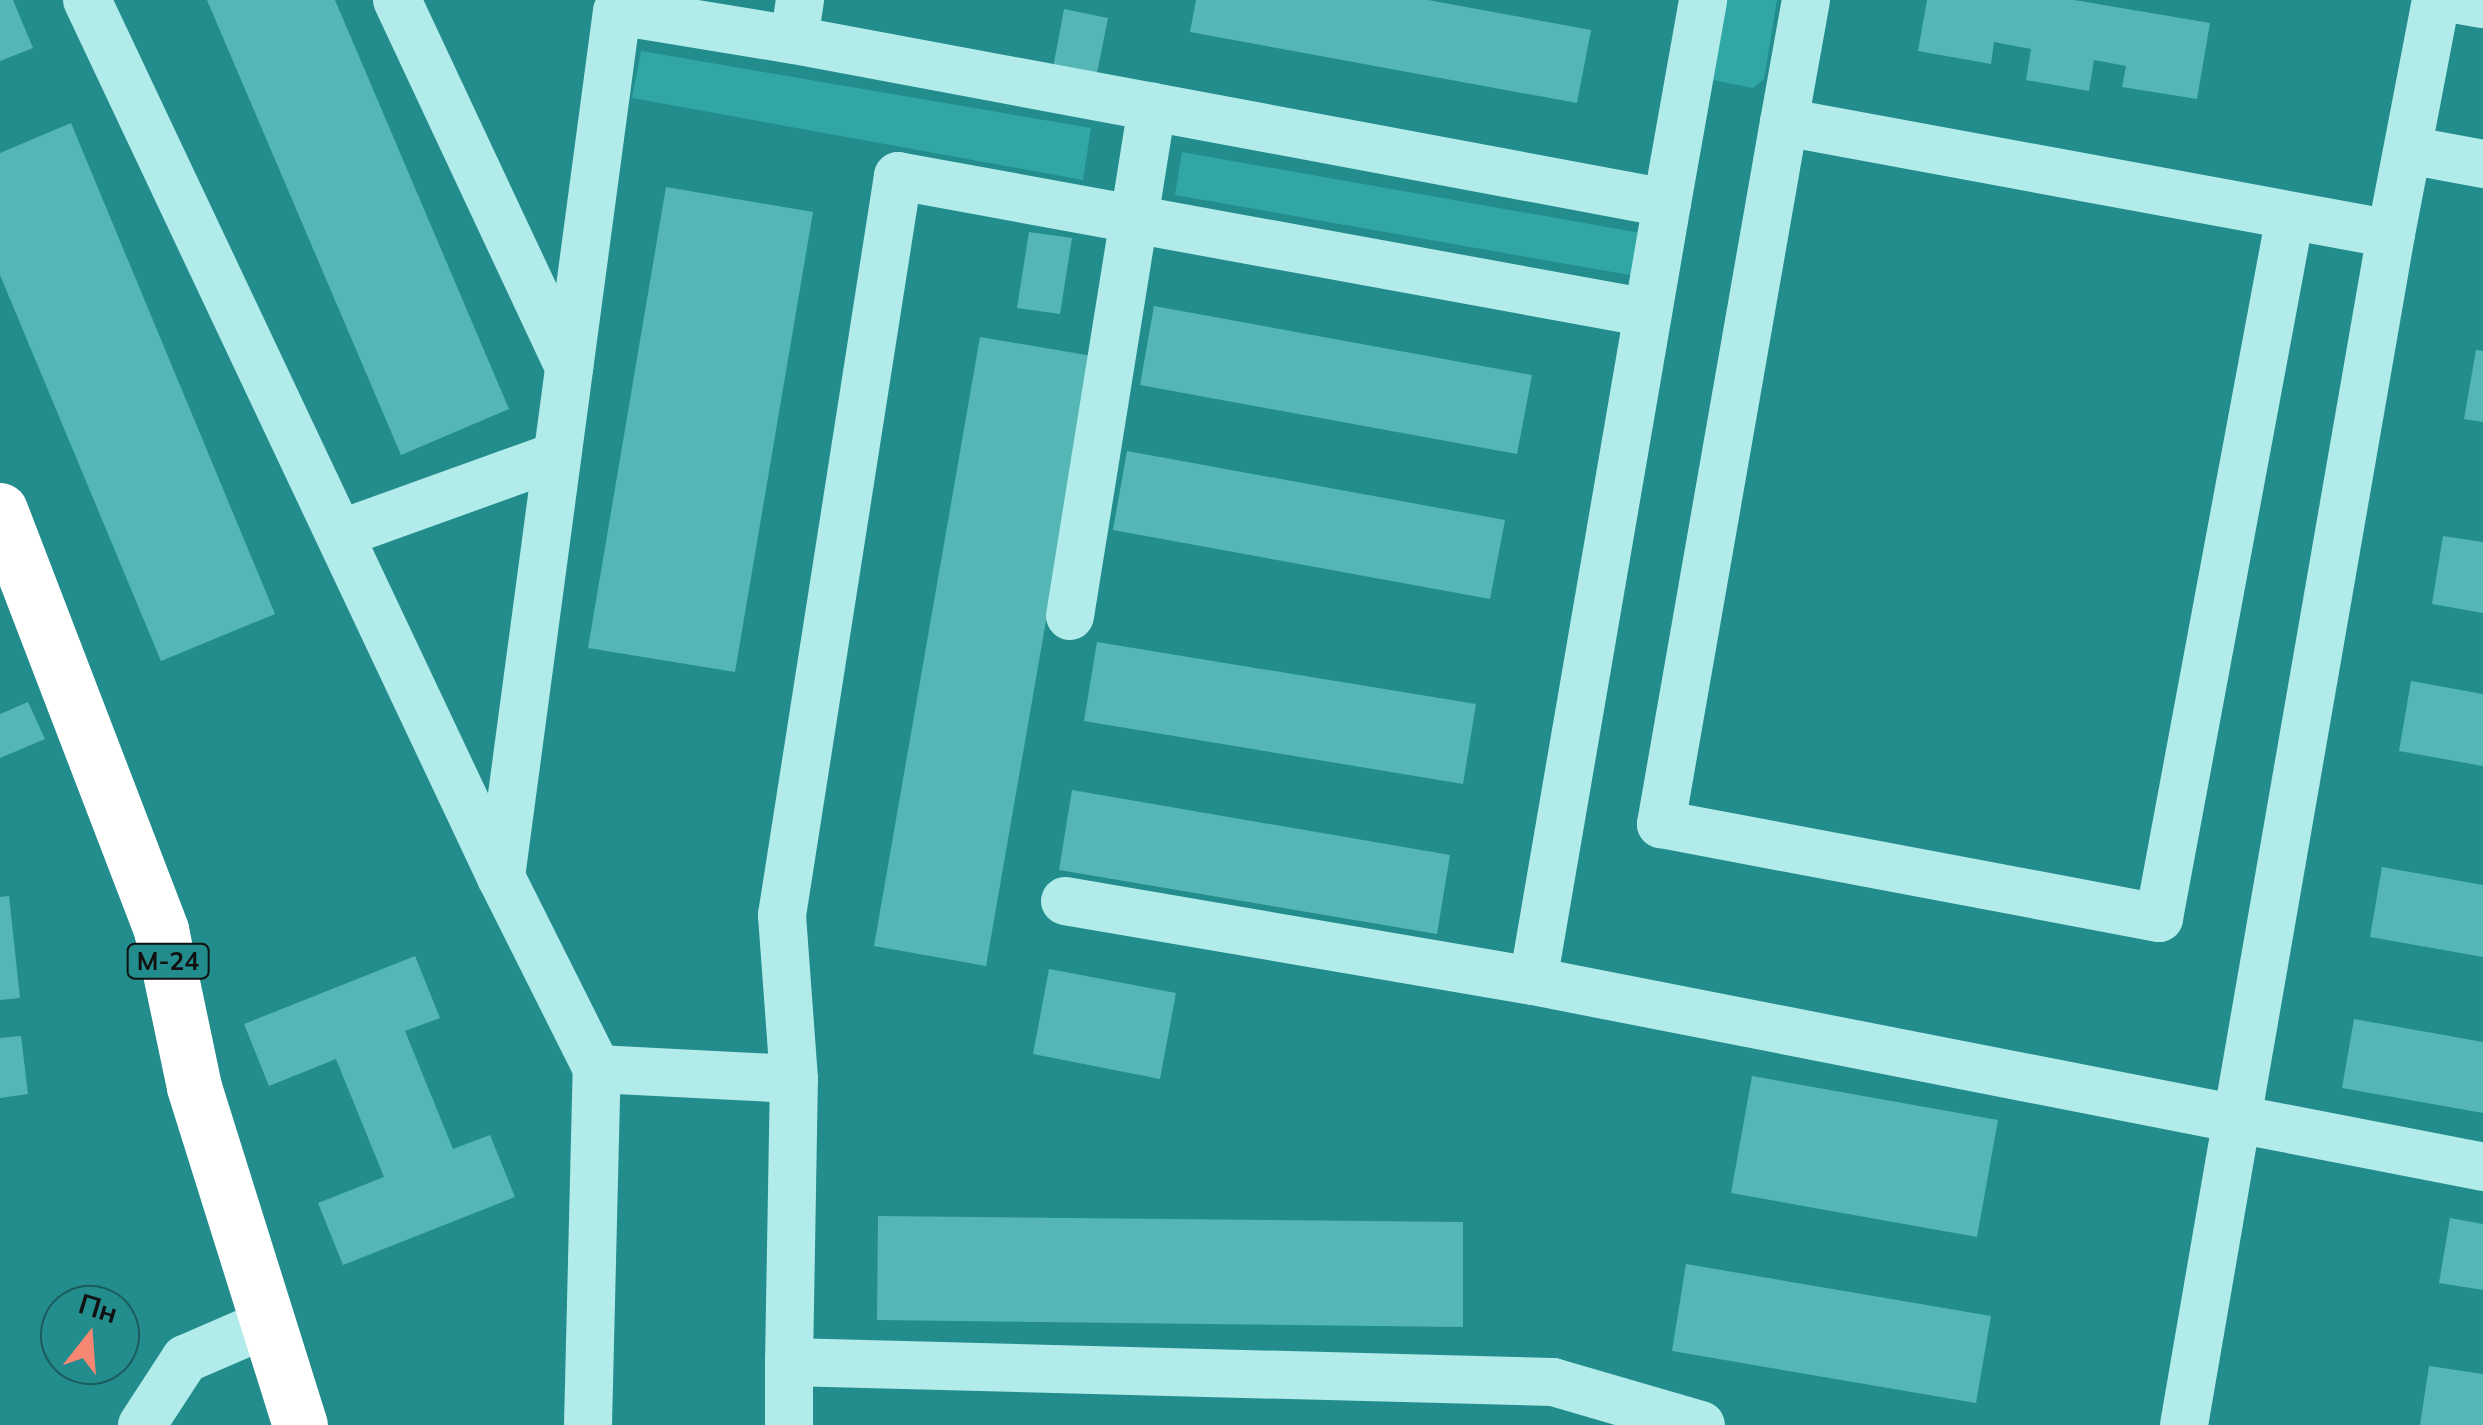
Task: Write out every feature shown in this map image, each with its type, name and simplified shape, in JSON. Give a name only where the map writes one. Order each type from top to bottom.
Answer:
[{"type":"highway","name":"М-24","points":[[0,510],[161,930],[194,1087],[300,1425]]},
{"type":"lane","points":[[87,0],[501,877],[597,1069],[588,1425]]},
{"type":"lane","points":[[398,0],[569,368]]},
{"type":"lane","points":[[1533,982],[1703,0]]},
{"type":"lane","points":[[1806,0],[1661,824],[2159,918],[2290,216]]},
{"type":"lane","points":[[2184,1425],[2436,0]]},
{"type":"lane","points":[[2460,0],[2483,4]]},
{"type":"lane","points":[[501,877],[616,11],[797,20],[1152,107],[1667,203]]},
{"type":"lane","points":[[1070,616],[1152,107]]},
{"type":"lane","points":[[1784,122],[2392,234]]},
{"type":"lane","points":[[2408,150],[2483,164]]},
{"type":"lane","points":[[788,1425],[794,1079],[782,915],[898,176],[1648,314]]},
{"type":"lane","points":[[340,534],[557,456]]},
{"type":"lane","points":[[1064,902],[1533,982],[2483,1168]]},
{"type":"lane","points":[[597,1069],[794,1079]]},
{"type":"lane","points":[[142,1425],[185,1360],[268,1323]]},
{"type":"lane","points":[[789,1362],[1553,1382],[1701,1425]]},
{"type":"green space","points":[[1721,0],[1777,0],[1764,79],[1753,88],[1712,80]]},
{"type":"green space","points":[[641,51],[1091,128],[1083,180],[632,98]]},
{"type":"green space","points":[[1182,152],[1641,233],[1635,276],[1175,195]]},
{"type":"building","points":[[0,0],[13,0],[33,48],[0,61]]},
{"type":"building","points":[[207,0],[335,0],[509,409],[401,455]]},
{"type":"building","points":[[1196,0],[1428,0],[1591,30],[1577,103],[1190,32]]},
{"type":"building","points":[[1927,0],[2074,0],[2210,23],[2197,99],[2122,87],[2126,66],[2094,60],[2089,91],[2026,80],[2031,49],[1994,42],[1991,64],[1918,51]]},
{"type":"building","points":[[1064,9],[1108,18],[1093,93],[1050,84]]},
{"type":"building","points":[[71,123],[275,614],[161,661],[0,275],[0,153]]},
{"type":"building","points":[[666,187],[813,212],[735,672],[588,648]]},
{"type":"building","points":[[1029,232],[1072,238],[1060,314],[1017,308]]},
{"type":"building","points":[[1154,306],[1532,375],[1517,454],[1140,385]]},
{"type":"building","points":[[980,337],[1092,356],[986,966],[874,946]]},
{"type":"building","points":[[2476,350],[2483,351],[2483,422],[2464,419]]},
{"type":"building","points":[[1127,451],[1505,520],[1490,599],[1113,530]]},
{"type":"building","points":[[2443,536],[2483,542],[2483,613],[2432,604]]},
{"type":"building","points":[[1097,642],[1476,704],[1463,784],[1084,721]]},
{"type":"building","points":[[2411,681],[2483,694],[2483,766],[2399,751]]},
{"type":"building","points":[[28,702],[45,739],[0,758],[0,714]]},
{"type":"building","points":[[1072,790],[1450,855],[1437,934],[1059,870]]},
{"type":"building","points":[[2382,867],[2483,885],[2483,957],[2370,937]]},
{"type":"building","points":[[9,896],[20,998],[0,1000],[0,897]]},
{"type":"building","points":[[415,956],[440,1018],[405,1031],[453,1149],[490,1135],[515,1197],[343,1265],[318,1203],[384,1177],[336,1059],[269,1086],[244,1024]]},
{"type":"building","points":[[1049,969],[1176,993],[1160,1079],[1033,1054]]},
{"type":"building","points":[[2354,1019],[2483,1042],[2483,1113],[2342,1088]]},
{"type":"building","points":[[21,1036],[28,1094],[0,1098],[0,1038]]},
{"type":"building","points":[[1752,1076],[1998,1120],[1977,1237],[1731,1193]]},
{"type":"building","points":[[878,1216],[1463,1222],[1463,1327],[877,1320]]},
{"type":"building","points":[[2450,1218],[2483,1224],[2483,1290],[2439,1283]]},
{"type":"building","points":[[1686,1264],[1991,1316],[1976,1403],[1672,1351]]},
{"type":"building","points":[[2429,1366],[2483,1374],[2483,1425],[2420,1425]]}]
